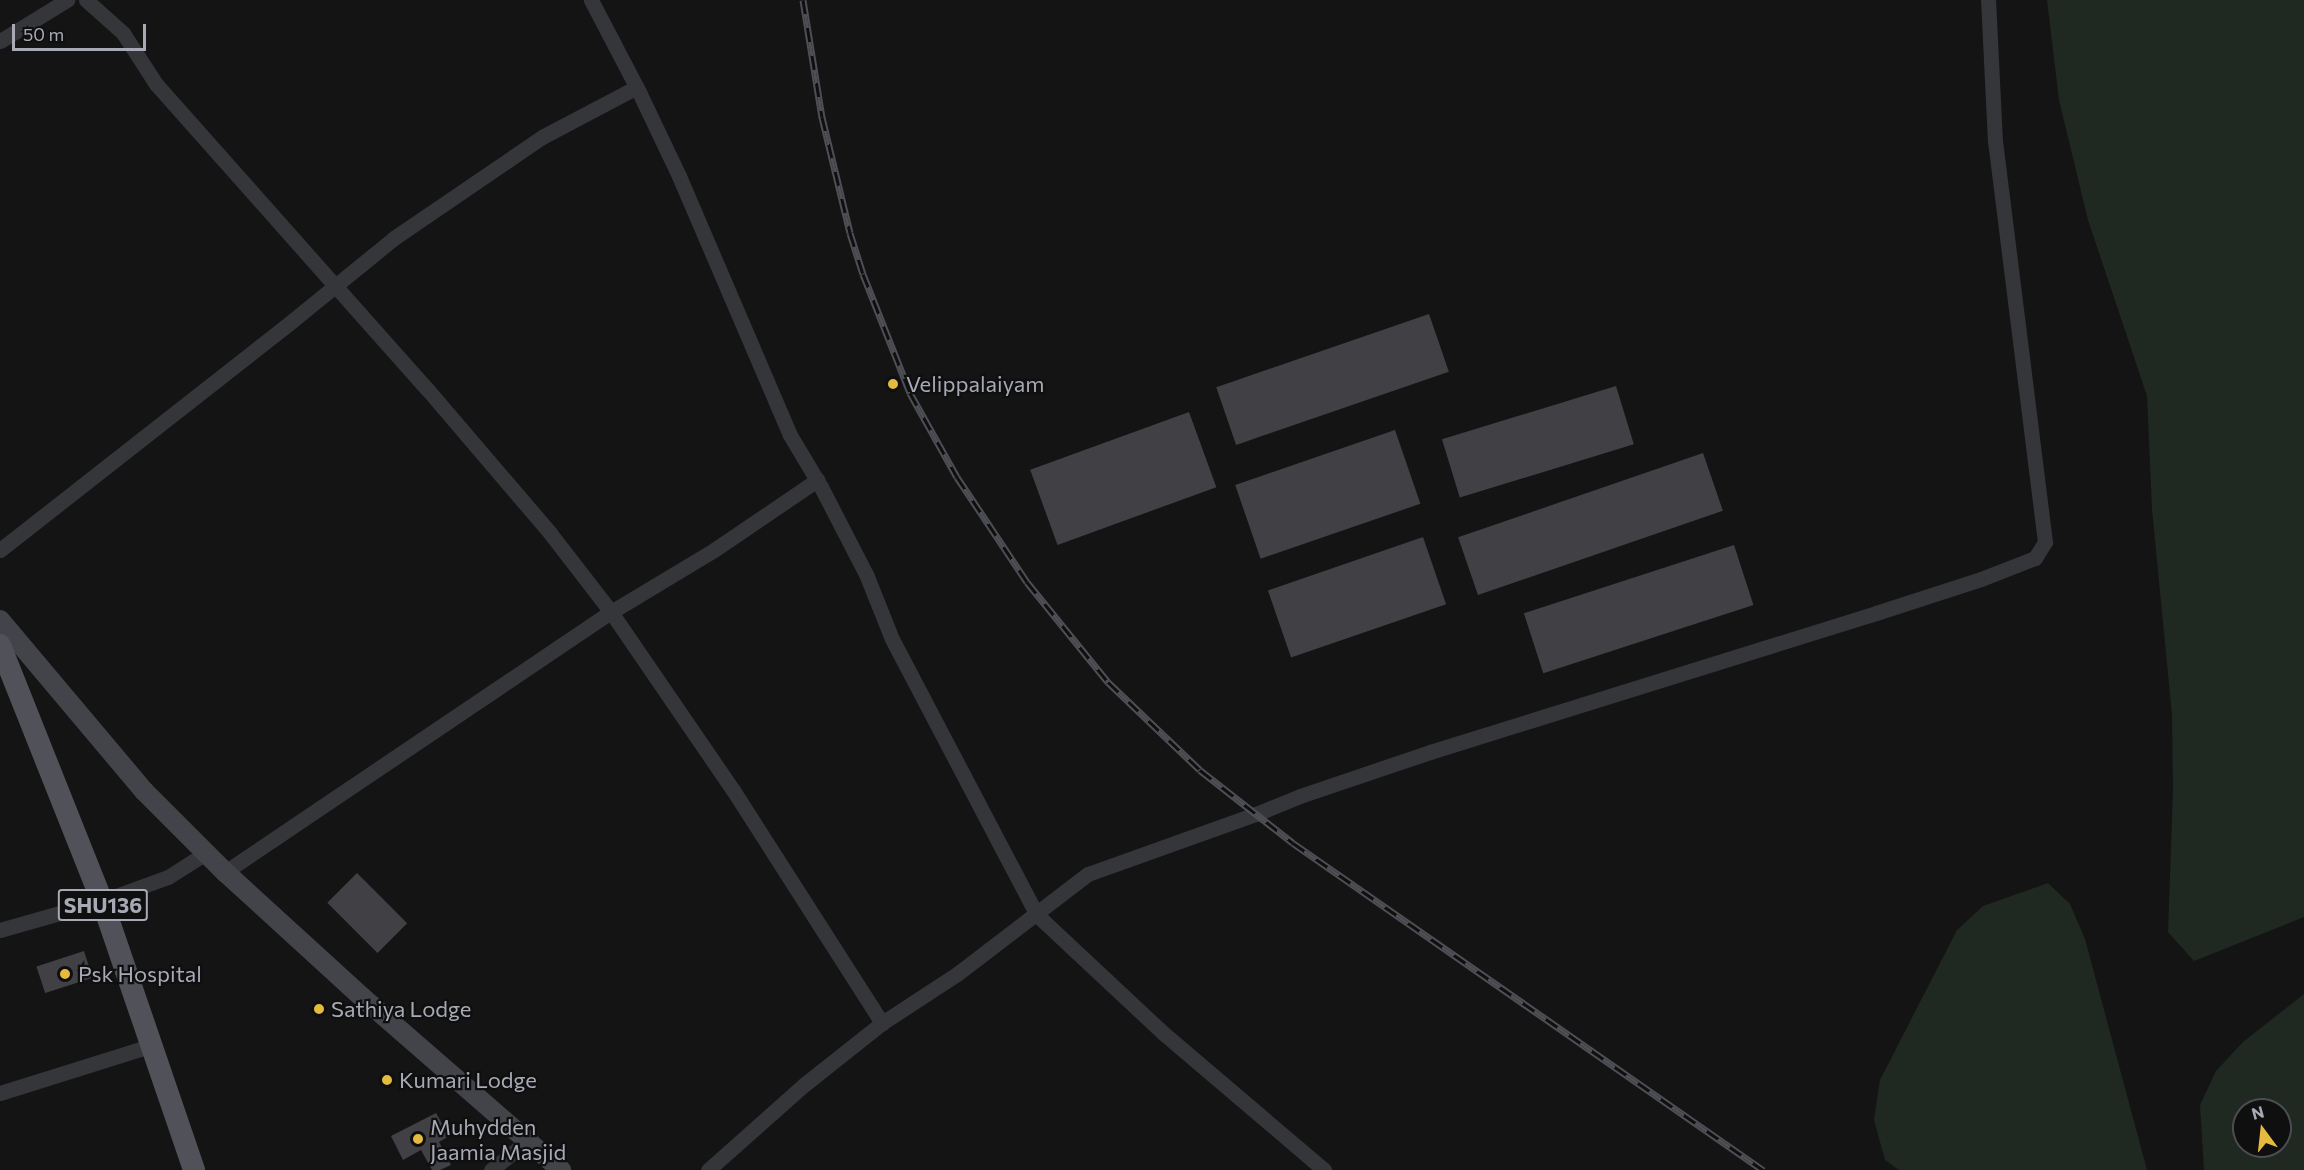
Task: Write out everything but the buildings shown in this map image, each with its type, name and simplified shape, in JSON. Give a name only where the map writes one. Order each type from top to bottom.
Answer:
[{"type":"main road","points":[[0,620],[144,791],[225,872],[526,1142],[561,1170]]},
{"type":"main road","name":"SHU136","points":[[0,645],[102,901],[194,1170]]},
{"type":"street","points":[[0,40],[68,0]]},
{"type":"street","points":[[86,0],[123,33],[156,84],[550,533],[611,612],[757,827],[882,1023]]},
{"type":"street","points":[[591,0],[637,87],[683,186],[790,435],[817,480],[866,574],[891,639],[1037,915],[1162,1032],[1324,1170]]},
{"type":"street","points":[[708,1170],[805,1084],[882,1023],[957,974],[1088,874],[1300,796],[1519,723],[1876,613],[2031,561],[2042,551],[2044,542],[1995,142],[1988,0]]},
{"type":"street","points":[[0,550],[394,238],[542,137],[637,87]]},
{"type":"street","points":[[225,872],[611,612],[714,550],[817,480]]},
{"type":"street","points":[[0,930],[102,901],[168,877],[206,853]]},
{"type":"street","points":[[0,1094],[153,1045]]},
{"type":"street","points":[[491,1170],[526,1142]]},
{"type":"shaded area","points":[[2047,0],[2304,0],[2304,917],[2194,961],[2168,932],[2173,790],[2172,715],[2152,509],[2147,396],[2088,220],[2059,100]]},
{"type":"shaded area","points":[[2048,883],[2070,904],[2085,939],[2147,1170],[1899,1170],[1885,1160],[1874,1120],[1880,1080],[1957,930],[1983,906]]},
{"type":"shaded area","points":[[2304,994],[2304,1170],[2204,1170],[2200,1105],[2216,1071],[2243,1042]]},
{"type":"railway","points":[[803,0],[822,117],[850,233],[863,274],[910,393],[957,477],[1027,582],[1108,682],[1200,770],[1293,843],[1763,1170]]},
{"type":"place","name":"Velippalaiyam","points":[[893,384]]},
{"type":"place","name":"Psk Hospital","points":[[65,974]]},
{"type":"place","name":"Sathiya Lodge","points":[[319,1009]]},
{"type":"place","name":"Kumari Lodge","points":[[387,1080]]},
{"type":"place","name":"Muhydden Jaamia Masjid","points":[[418,1139]]}]
